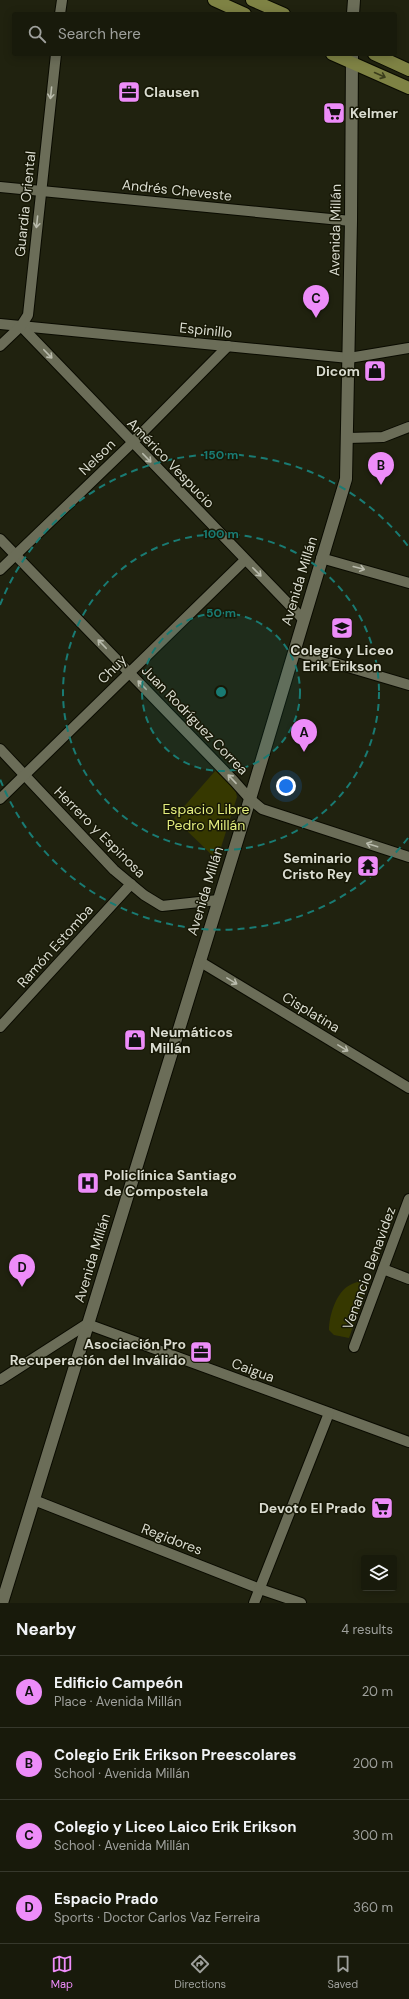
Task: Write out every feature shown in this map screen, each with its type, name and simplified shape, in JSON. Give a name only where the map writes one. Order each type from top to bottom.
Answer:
[{"type":"main road","points":[[214,0],[241,12]]},
{"type":"main road","points":[[252,0],[279,12]]},
{"type":"main road","points":[[353,12],[354,0]]},
{"type":"main road","points":[[342,56],[352,58],[409,88]]},
{"type":"main road","points":[[378,56],[409,70]]},
{"type":"main road","name":"Avenida Millán","points":[[2,1603],[250,799],[346,479],[348,438],[352,58]]},
{"type":"street","points":[[60,12],[62,0]]},
{"type":"street","name":"Guardia Oriental","points":[[0,346],[21,326],[28,314],[40,190],[56,56]]},
{"type":"street","name":"Andrés Cheveste","points":[[0,187],[351,221]]},
{"type":"street","name":"Espinillo","points":[[0,324],[348,358],[409,348]]},
{"type":"street","name":"Américo Vespucio","points":[[21,326],[303,619]]},
{"type":"street","name":"Nelson","points":[[0,570],[132,443],[228,346]]},
{"type":"street","points":[[348,438],[378,438],[409,427]]},
{"type":"street","name":"Juan Rodríguez Correa","points":[[0,539],[250,799],[262,809],[409,857]]},
{"type":"street","points":[[322,558],[409,583]]},
{"type":"street","name":"Chuy","points":[[0,799],[245,560]]},
{"type":"street","points":[[294,651],[409,685]]},
{"type":"street","name":"Herrero y Espinosa","points":[[0,750],[114,870],[144,895],[162,906],[218,900]]},
{"type":"street","name":"Ramón Estomba","points":[[0,1027],[131,884]]},
{"type":"street","name":"Cisplatina","points":[[199,961],[409,1088]]},
{"type":"street","name":"Venancio Benavidez","points":[[354,1347],[409,1199]]},
{"type":"street","points":[[384,1269],[409,1279]]},
{"type":"street","points":[[0,1380],[87,1324]]},
{"type":"street","name":"Caigua","points":[[87,1324],[409,1442]]},
{"type":"street","points":[[254,1603],[329,1413]]},
{"type":"street","name":"Regidores","points":[[34,1500],[260,1589],[301,1603]]},
{"type":"green space","name":"Espacio Libre Pedro Millán","points":[[216,770],[235,788],[237,797],[217,860],[174,818]]},
{"type":"green space","points":[[369,1280],[349,1338],[334,1335],[329,1330],[329,1324],[337,1299],[345,1288],[350,1285]]},
{"type":"place","name":"Clausen","points":[[129,92]]},
{"type":"place","name":"Kelmer","points":[[334,113]]},
{"type":"place","name":"Colegio y Liceo Laico Erik Erikson","points":[[316,318]]},
{"type":"place","name":"Dicom","points":[[375,371]]},
{"type":"place","name":"Colegio Erik Erikson Preescolares","points":[[381,485]]},
{"type":"place","name":"Colegio y Liceo Erik Erikson","points":[[342,628]]},
{"type":"place","name":"Edificio Campeón","points":[[304,752]]},
{"type":"place","name":"Seminario Cristo Rey","points":[[368,866]]},
{"type":"place","name":"Neumáticos Millán","points":[[135,1040]]},
{"type":"place","name":"Policlínica Santiago de Compostela","points":[[88,1183]]},
{"type":"place","name":"Espacio Prado","points":[[22,1287]]},
{"type":"place","name":"Asociación Pro Recuperación del Inválido","points":[[201,1352]]},
{"type":"place","name":"Devoto El Prado","points":[[382,1508]]}]
